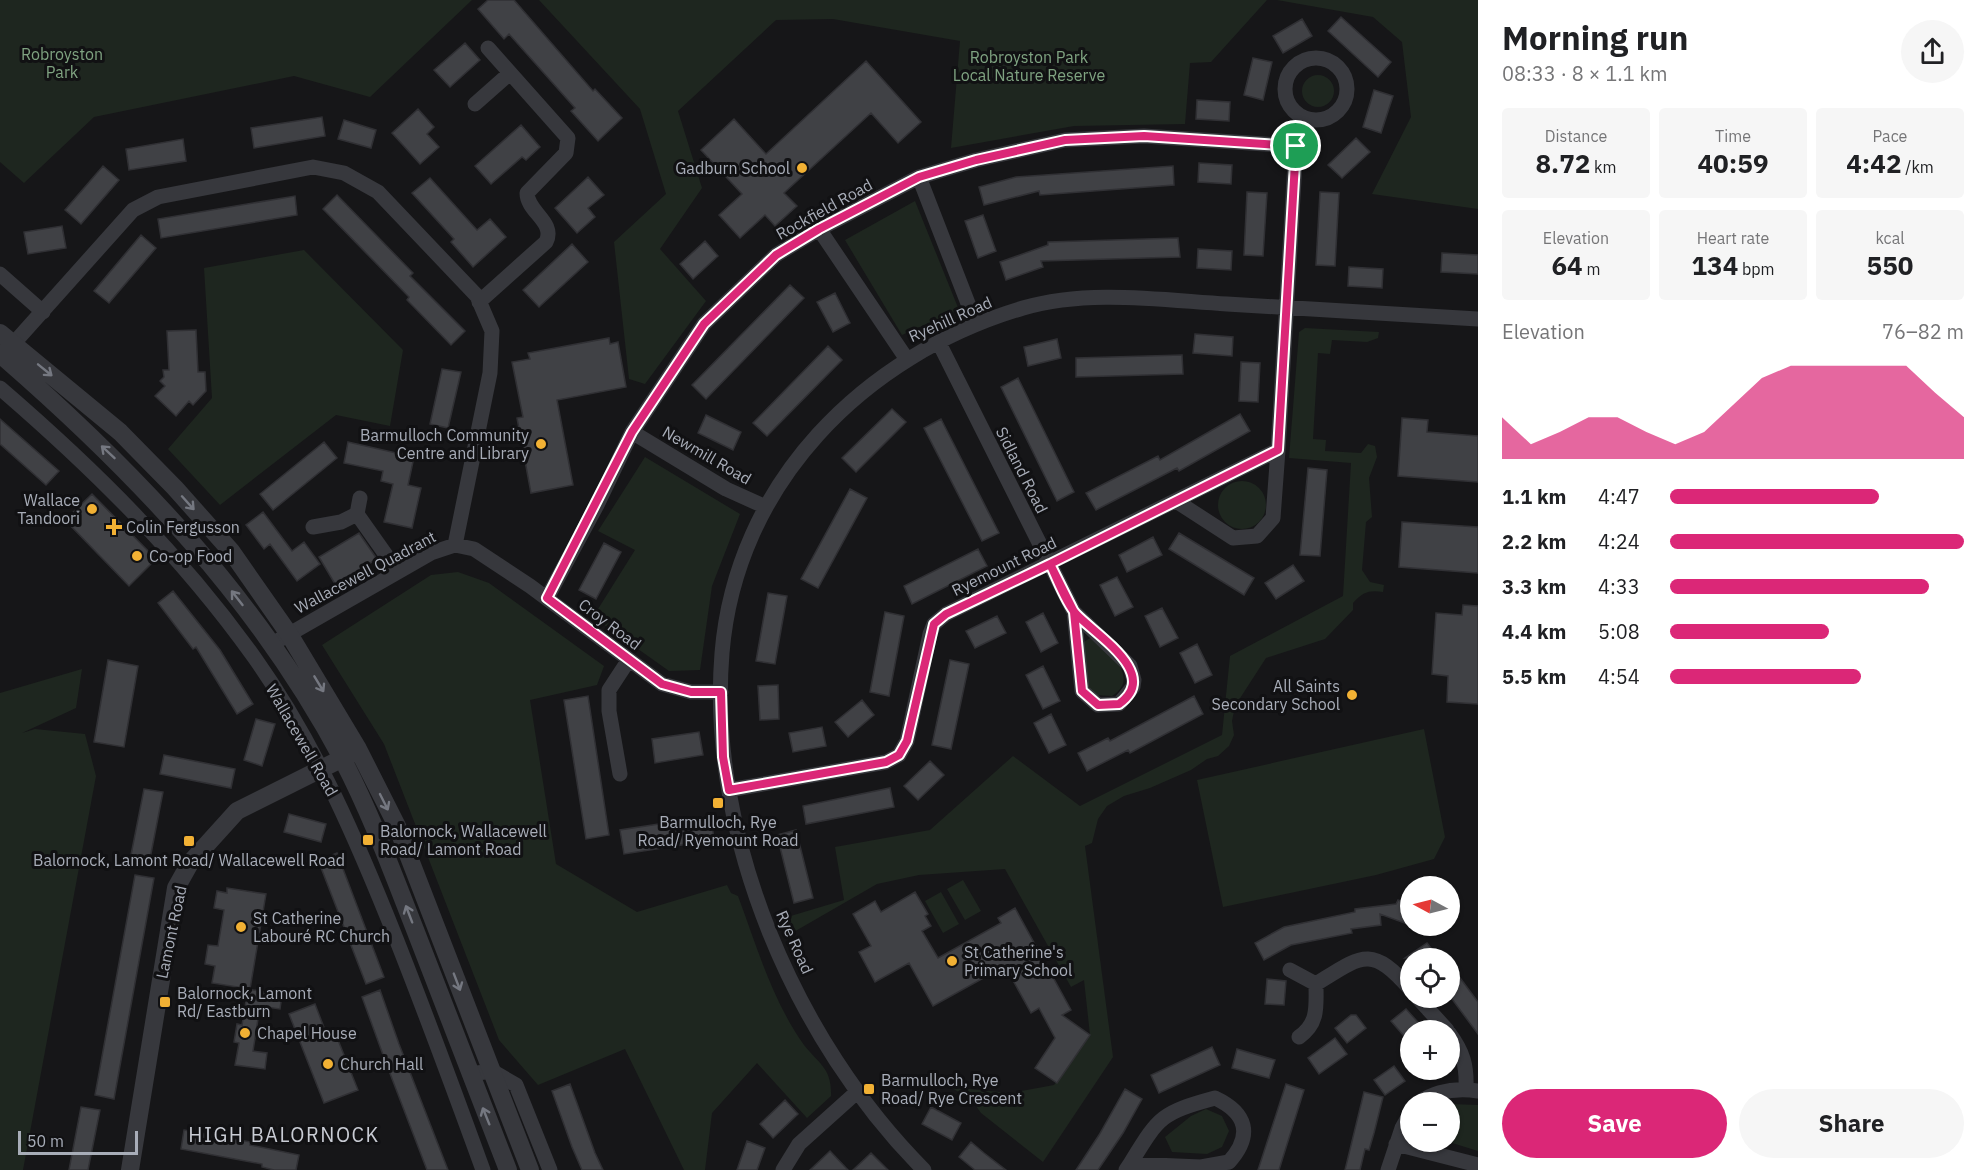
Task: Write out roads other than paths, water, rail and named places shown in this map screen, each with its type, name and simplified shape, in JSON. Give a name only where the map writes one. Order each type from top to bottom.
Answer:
[{"type":"street","points":[[479,302],[546,242],[549,235],[548,227],[527,200],[527,192],[531,185],[566,153],[569,146],[568,138],[489,48]]},
{"type":"street","points":[[1315,57],[1331,60],[1348,81],[1344,105],[1327,120],[1303,118],[1289,106],[1285,84],[1293,67],[1315,57]]},
{"type":"street","points":[[475,104],[510,73]]},
{"type":"street","points":[[1176,501],[1233,538],[1257,536],[1273,518],[1296,146],[1303,118]]},
{"type":"street","name":"Rockfield Road","points":[[547,598],[632,432],[704,324],[776,255],[819,229],[919,177],[976,160],[1065,140],[1144,136],[1296,146]]},
{"type":"street","name":"Wallacewell Quadrant","points":[[3,349],[43,312],[133,210],[158,197],[313,167],[344,173],[378,192],[479,302],[492,331],[490,373],[455,545],[431,553],[273,644]]},
{"type":"street","points":[[919,177],[976,324]]},
{"type":"street","points":[[819,229],[906,358]]},
{"type":"street","points":[[0,274],[43,312]]},
{"type":"street","name":"Ryehill Road","points":[[721,692],[722,651],[732,601],[748,544],[766,507],[795,460],[831,420],[864,388],[906,358],[976,324],[1026,307],[1066,300],[1130,298],[1478,319]]},
{"type":"street","name":"Sidland Road","points":[[939,343],[1074,612],[1130,666],[1134,680],[1132,687],[1119,704],[1098,705],[1082,691],[1074,612]]},
{"type":"street","name":"Wallacewell Road","points":[[3,349],[120,432],[175,488],[231,551],[289,633],[350,754],[378,835],[508,1170]]},
{"type":"street","name":"Wallacewell Road","points":[[3,349],[159,503],[188,535],[273,644],[350,754],[396,826],[530,1170]]},
{"type":"street","name":"Wallacewell Road","points":[[0,388],[96,472],[177,557],[255,658],[322,770],[361,849],[437,1041],[483,1170]]},
{"type":"street","name":"Newmill Road","points":[[632,432],[726,489],[766,507]]},
{"type":"street","name":"Ryemount Road","points":[[729,790],[886,762],[899,755],[907,741],[934,624],[946,614],[1278,450]]},
{"type":"street","points":[[360,498],[357,514],[398,572]]},
{"type":"street","points":[[313,527],[341,522],[357,514]]},
{"type":"street","name":"Croy Road","points":[[455,545],[474,549],[547,598],[628,661],[662,684],[691,692],[721,692]]},
{"type":"street","points":[[620,774],[609,711],[609,690],[628,661]]},
{"type":"street","name":"Rye Road","points":[[721,692],[723,757],[729,790],[754,885],[776,947],[827,1045],[858,1091],[924,1170]]},
{"type":"street","name":"Lamont Road","points":[[130,1170],[176,888],[190,863],[237,811],[350,754]]},
{"type":"street","points":[[1316,984],[1356,960],[1369,958],[1392,969],[1400,977]]},
{"type":"street","points":[[1290,970],[1316,984]]},
{"type":"street","points":[[1299,1037],[1310,1030],[1316,1018],[1316,984]]},
{"type":"street","points":[[1427,1008],[1437,1020]]},
{"type":"street","points":[[1452,1092],[1472,1090],[1460,1048]]},
{"type":"street","points":[[470,1074],[492,1071],[516,1085],[550,1170]]},
{"type":"street","points":[[783,1170],[799,1144],[858,1091]]},
{"type":"street","points":[[1215,1098],[1232,1106],[1243,1120],[1242,1142],[1229,1162],[1201,1167],[1128,1167],[1163,1116],[1189,1105],[1215,1098]]},
{"type":"street","points":[[1388,1170],[1400,1135]]},
{"type":"street","points":[[1396,1144],[1478,1166]]},
{"type":"place","name":"Gadburn School","points":[[802,168]]},
{"type":"place","name":"Barmulloch Community Centre and Library","points":[[541,444]]},
{"type":"place","name":"Wallace Tandoori","points":[[92,509]]},
{"type":"place","name":"Colin Fergusson","points":[[114,527]]},
{"type":"place","name":"Co-op Food","points":[[137,556]]},
{"type":"place","name":"All Saints Secondary School","points":[[1352,695]]},
{"type":"place","name":"Barmulloch, Rye Road/ Ryemount Road","points":[[718,803]]},
{"type":"place","name":"Balornock, Wallacewell Road/ Lamont Road","points":[[368,840]]},
{"type":"place","name":"Balornock, Lamont Road/ Wallacewell Road","points":[[189,841]]},
{"type":"place","name":"St Catherine Labouré RC Church","points":[[241,927]]},
{"type":"place","name":"St Catherine's Primary School","points":[[952,961]]},
{"type":"place","name":"Balornock, Lamont Rd/ Eastburn","points":[[165,1002]]},
{"type":"place","name":"Chapel House","points":[[245,1033]]},
{"type":"place","name":"Church Hall","points":[[328,1064]]},
{"type":"place","name":"Barmulloch, Rye Road/ Rye Crescent","points":[[869,1089]]},
{"type":"district","name":"HIGH BALORNOCK","points":[[284,1134]]},
{"type":"park label","name":"Robroyston Park","points":[[62,63]]},
{"type":"park label","name":"Robroyston Park Local Nature Reserve","points":[[1029,66]]}]
